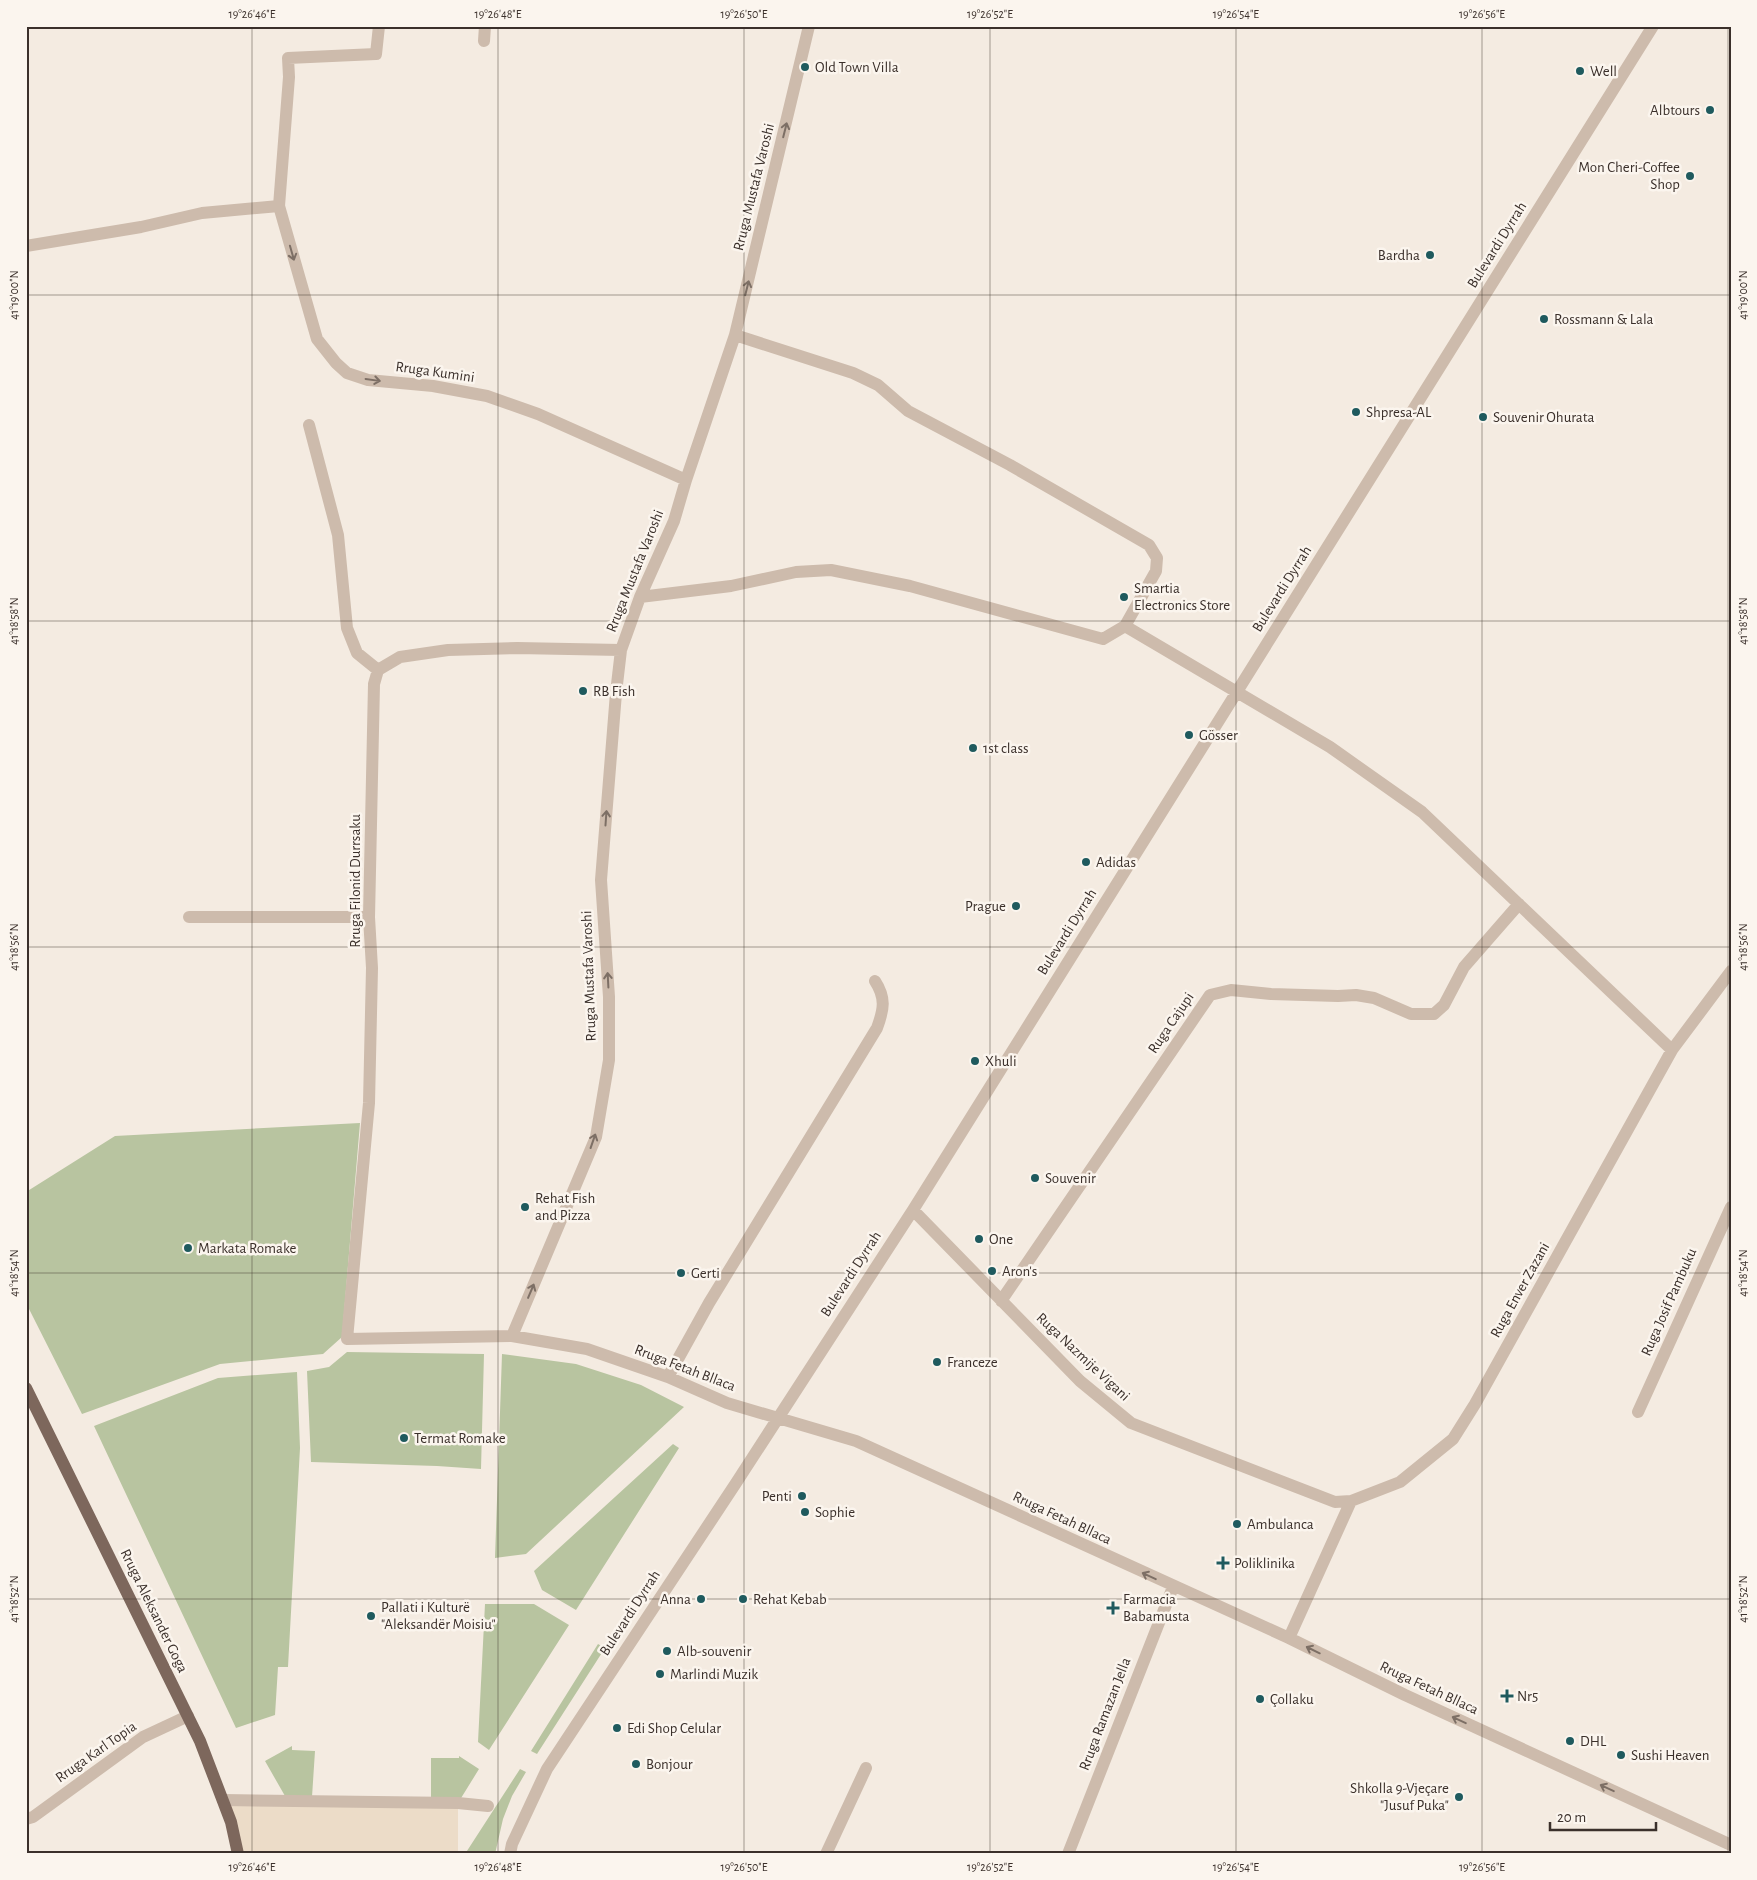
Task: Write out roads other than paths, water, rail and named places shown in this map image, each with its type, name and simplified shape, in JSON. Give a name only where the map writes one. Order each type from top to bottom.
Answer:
[{"type":"main road","name":"Rruga Aleksander Goga","points":[[26,1388],[29,1401],[200,1740],[231,1822],[238,1854]]},
{"type":"street","points":[[26,246],[141,227],[202,213],[279,206],[289,77],[288,58],[376,54],[379,26]]},
{"type":"street","points":[[484,26],[484,41]]},
{"type":"street","name":"Rruga Mustafa Varoshi","points":[[512,1336],[596,1137],[608,1060],[608,997],[601,880],[621,650],[640,597],[674,521],[735,335],[809,26]]},
{"type":"street","name":"Bulevardi Dyrrah","points":[[510,1854],[512,1844],[547,1769],[913,1210],[1653,26]]},
{"type":"street","name":"Rruga Kumini","points":[[279,206],[317,339],[336,363],[347,373],[368,380],[433,386],[487,396],[538,414],[686,480]]},
{"type":"street","points":[[640,597],[731,586],[796,572],[831,570],[910,586],[1103,638],[1125,626],[1156,571],[1157,558],[1149,545],[1010,465],[908,411],[878,386],[853,373],[735,335]]},
{"type":"street","points":[[309,425],[338,535],[347,628],[357,653],[378,670],[400,657],[448,650],[517,648],[621,650]]},
{"type":"street","points":[[1125,626],[1330,747],[1422,812],[1672,1050]]},
{"type":"street","name":"Rruga Filonid Durrsaku","points":[[347,1339],[369,1103],[374,684],[378,670]]},
{"type":"street","name":"Ruga Cajupi","points":[[1001,1301],[1210,995],[1231,990],[1271,994],[1356,995],[1374,998],[1411,1014],[1434,1014],[1444,1006],[1464,967],[1520,904]]},
{"type":"street","points":[[189,917],[370,917]]},
{"type":"street","name":"Ruga Enver Zazani","points":[[1351,1501],[1400,1482],[1453,1439],[1480,1395],[1672,1050],[1731,971]]},
{"type":"street","points":[[668,1377],[708,1303],[877,1028],[884,1008],[881,990],[875,981]]},
{"type":"street","name":"Ruga Josif Pambuku","points":[[1638,1412],[1731,1207]]},
{"type":"street","name":"Ruga Nazmije Vigani","points":[[913,1210],[1080,1381],[1131,1423],[1335,1502],[1351,1501]]},
{"type":"street","name":"Rruga Fetah Bllaca","points":[[347,1339],[512,1336],[587,1349],[668,1377],[727,1403],[856,1440],[1173,1587],[1289,1638],[1405,1695],[1731,1845]]},
{"type":"street","points":[[1289,1638],[1351,1501]]},
{"type":"street","name":"Rruga Ramazan Jella","points":[[1068,1854],[1173,1587]]},
{"type":"street","name":"Rruga Karl Topia","points":[[26,1819],[33,1817],[143,1737],[188,1716]]},
{"type":"street","points":[[826,1854],[866,1768]]},
{"type":"street","points":[[223,1800],[458,1803],[488,1806]]},
{"type":"place","name":"Old Town Villa","points":[[805,67]]},
{"type":"place","name":"Well","points":[[1580,71]]},
{"type":"place","name":"Albtours","points":[[1710,110]]},
{"type":"place","name":"Mon Cheri-Coffee Shop","points":[[1690,176]]},
{"type":"place","name":"Bardha","points":[[1430,255]]},
{"type":"place","name":"Rossmann & Lala","points":[[1544,319]]},
{"type":"place","name":"Shpresa-AL","points":[[1356,412]]},
{"type":"place","name":"Souvenir Ohurata","points":[[1483,417]]},
{"type":"place","name":"Smartia Electronics Store","points":[[1124,597]]},
{"type":"place","name":"RB Fish","points":[[583,691]]},
{"type":"place","name":"Gösser","points":[[1189,735]]},
{"type":"place","name":"1st class","points":[[973,748]]},
{"type":"place","name":"Adidas","points":[[1086,862]]},
{"type":"place","name":"Prague","points":[[1016,906]]},
{"type":"place","name":"Xhuli","points":[[975,1061]]},
{"type":"place","name":"Souvenir","points":[[1035,1178]]},
{"type":"place","name":"Rehat Fish and Pizza","points":[[525,1207]]},
{"type":"place","name":"One","points":[[979,1239]]},
{"type":"place","name":"Markata Romake","points":[[188,1248]]},
{"type":"place","name":"Aron's","points":[[992,1271]]},
{"type":"place","name":"Gerti","points":[[681,1273]]},
{"type":"place","name":"Franceze","points":[[937,1362]]},
{"type":"place","name":"Termat Romake","points":[[404,1438]]},
{"type":"place","name":"Penti","points":[[802,1496]]},
{"type":"place","name":"Sophie","points":[[805,1512]]},
{"type":"place","name":"Ambulanca","points":[[1237,1524]]},
{"type":"place","name":"Poliklinika","points":[[1223,1563]]},
{"type":"place","name":"Anna","points":[[701,1599]]},
{"type":"place","name":"Rehat Kebab","points":[[743,1599]]},
{"type":"place","name":"Farmacia Babamusta","points":[[1113,1608]]},
{"type":"place","name":"Pallati i Kulturë \"Aleksandër Moisiu\"","points":[[371,1616]]},
{"type":"place","name":"Alb-souvenir","points":[[667,1651]]},
{"type":"place","name":"Marlindi Muzik","points":[[660,1674]]},
{"type":"place","name":"Nr5","points":[[1507,1696]]},
{"type":"place","name":"Çollaku","points":[[1260,1699]]},
{"type":"place","name":"Edi Shop Celular","points":[[617,1728]]},
{"type":"place","name":"DHL","points":[[1570,1741]]},
{"type":"place","name":"Sushi Heaven","points":[[1621,1755]]},
{"type":"place","name":"Bonjour","points":[[636,1764]]},
{"type":"place","name":"Shkolla 9-Vjeçare \"Jusuf Puka\"","points":[[1459,1797]]}]
